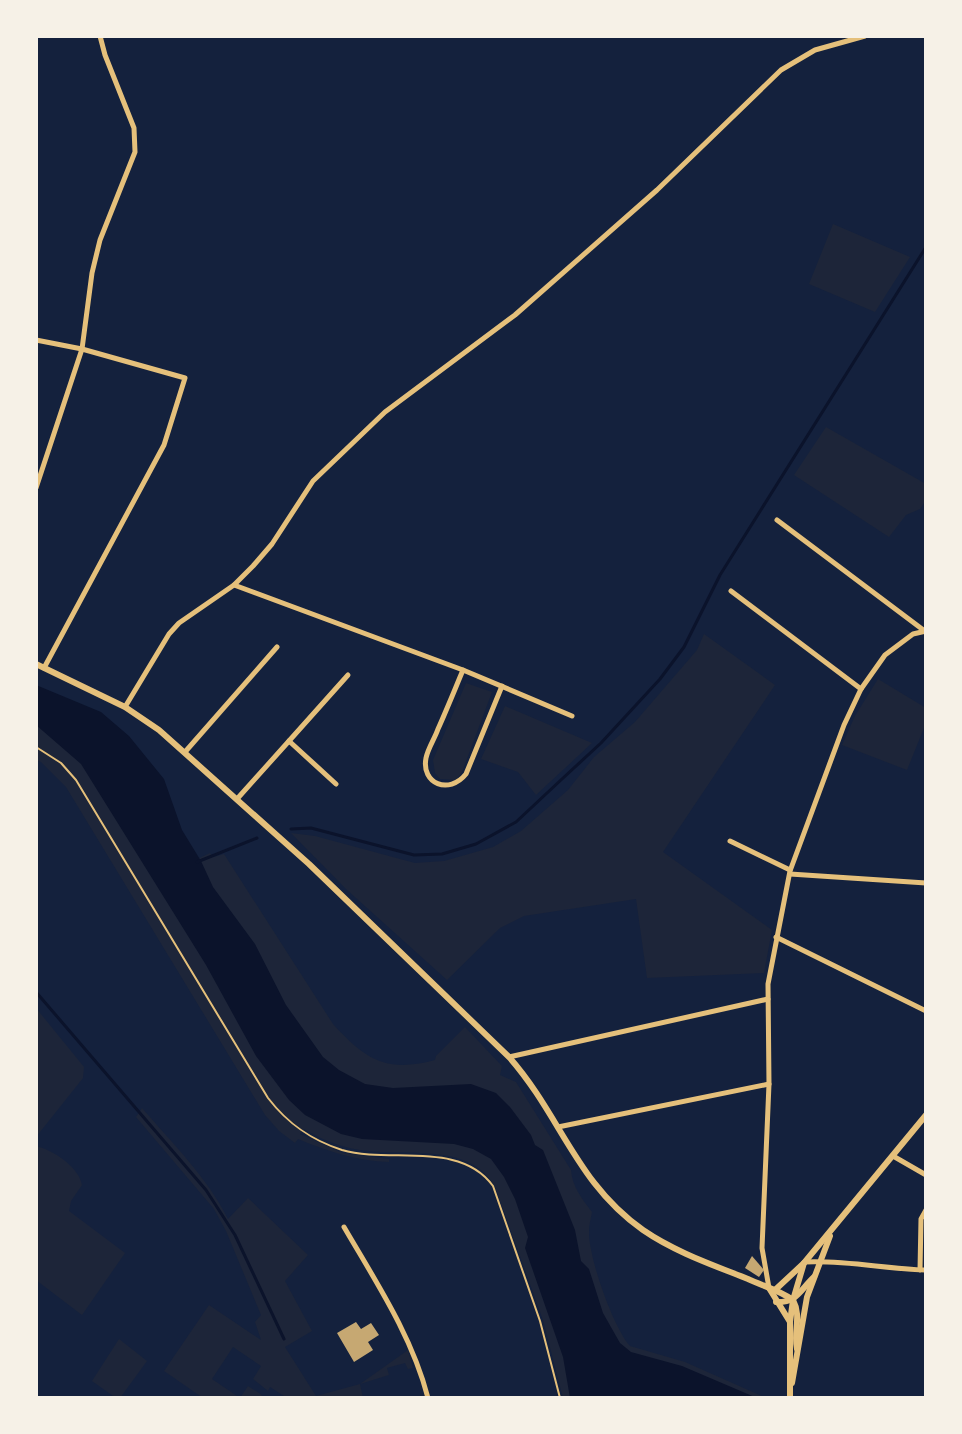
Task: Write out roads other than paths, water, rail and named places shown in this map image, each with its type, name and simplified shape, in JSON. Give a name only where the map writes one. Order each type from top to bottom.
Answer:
[{"type":"street","points":[[36,488],[82,349],[92,273],[100,240],[129,170],[136,143],[134,128],[100,36]]},
{"type":"street","points":[[125,707],[169,634],[179,623],[234,585],[272,544],[313,481],[385,412],[515,315],[657,190],[781,70],[815,50],[865,36]]},
{"type":"street","points":[[36,340],[82,349],[185,378],[164,445],[44,668]]},
{"type":"street","points":[[777,520],[926,631]]},
{"type":"street","points":[[234,585],[463,670],[572,716]]},
{"type":"street","points":[[731,591],[861,689]]},
{"type":"street","points":[[790,1322],[776,1302],[762,1248],[769,1084],[768,999],[776,937],[790,872],[844,725],[861,689],[885,655],[913,634],[926,631]]},
{"type":"street","points":[[185,752],[277,647]]},
{"type":"street","points":[[36,664],[148,720],[272,830],[509,1057],[533,1087],[584,1173],[600,1194],[633,1222],[671,1247],[793,1300],[799,1315],[795,1340],[797,1351]]},
{"type":"street","points":[[463,670],[426,759],[432,779],[439,784],[452,786],[466,774],[502,686]]},
{"type":"street","points":[[237,799],[348,675]]},
{"type":"street","points":[[289,741],[336,784]]},
{"type":"street","points":[[730,841],[790,872],[926,883]]},
{"type":"street","points":[[776,937],[926,1011]]},
{"type":"street","points":[[509,1057],[768,999]]},
{"type":"street","points":[[558,1127],[769,1084]]},
{"type":"street","points":[[772,1289],[804,1263],[926,1115]]},
{"type":"street","points":[[893,1156],[926,1175]]},
{"type":"street","points":[[804,1263],[820,1261],[923,1270],[921,1219],[926,1210]]},
{"type":"street","points":[[344,1227],[408,1340],[428,1398]]},
{"type":"street","points":[[790,1394],[807,1297],[833,1230]]},
{"type":"street","points":[[790,1394],[790,1322],[804,1263]]},
{"type":"street","points":[[776,1302],[793,1300],[814,1277]]},
{"type":"waterway","points":[[291,829],[311,828],[414,855],[442,854],[476,844],[516,822],[601,743],[660,679],[684,647],[720,575],[926,247]]},
{"type":"waterway","points":[[197,862],[257,838]]},
{"type":"waterway","points":[[36,992],[206,1190],[235,1235],[284,1339]]}]
